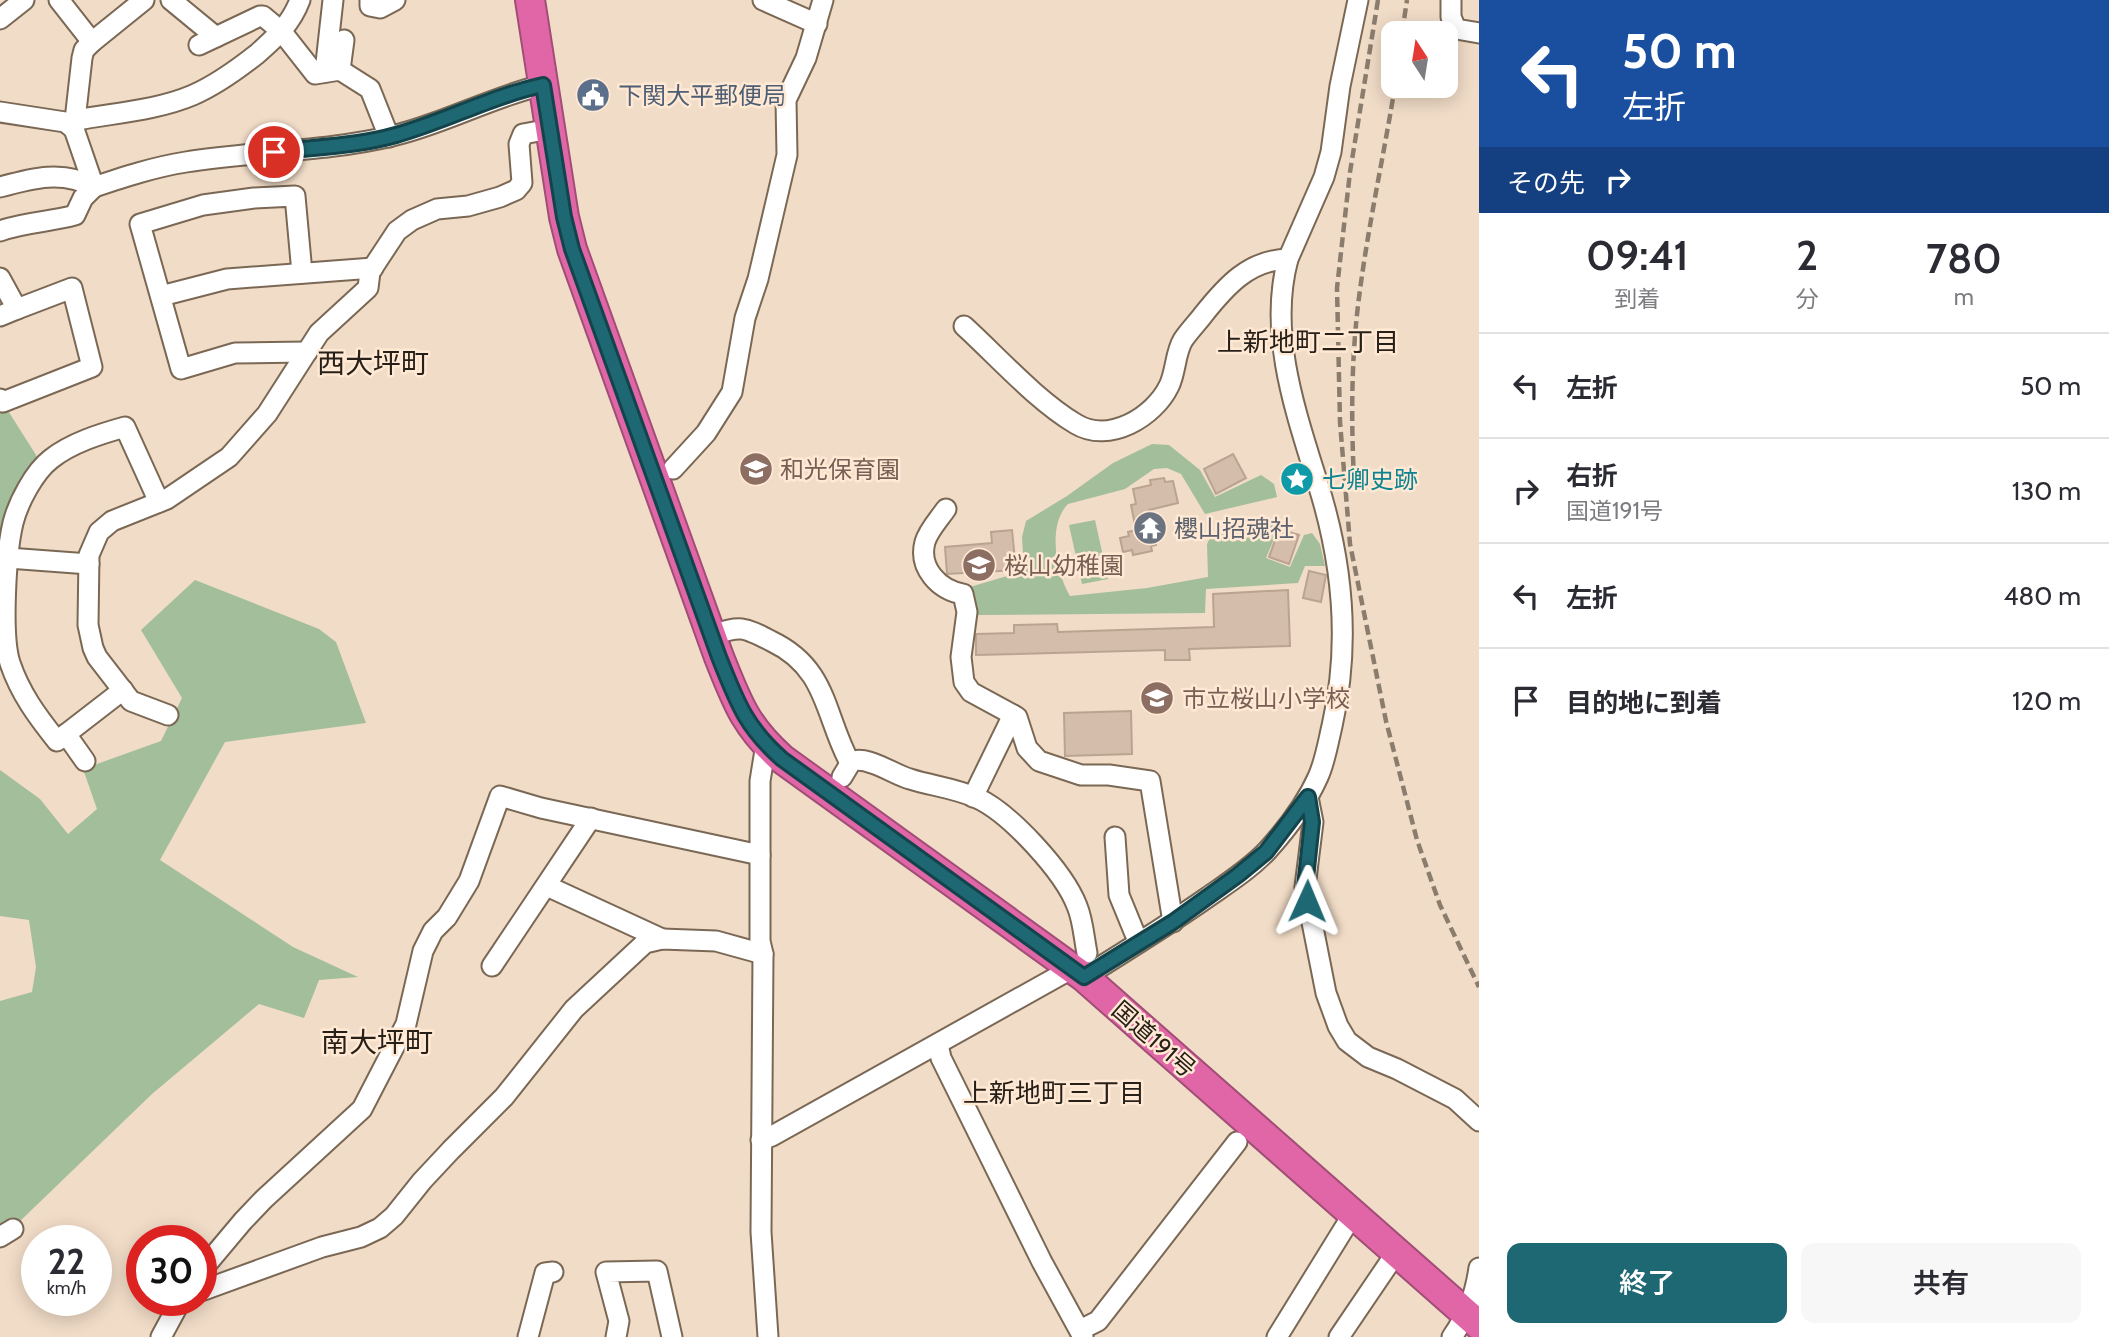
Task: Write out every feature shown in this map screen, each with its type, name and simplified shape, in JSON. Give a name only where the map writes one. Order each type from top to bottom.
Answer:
[{"type":"highway","name":"国道191号","points":[[530,0],[564,217],[572,249],[710,635],[748,723],[782,759],[1081,966],[1396,1253],[1466,1326]]},
{"type":"street","points":[[0,19],[24,0]]},
{"type":"street","points":[[59,0],[92,42]]},
{"type":"street","points":[[94,187],[76,125],[84,50],[144,0]]},
{"type":"street","points":[[172,0],[207,41],[260,16],[282,32],[316,74],[332,71],[370,89],[389,137]]},
{"type":"street","points":[[0,112],[76,125],[192,96],[248,61],[282,32],[300,0]]},
{"type":"street","points":[[332,71],[333,0]]},
{"type":"street","points":[[370,0],[370,6],[380,8],[395,0]]},
{"type":"street","points":[[763,0],[817,23]]},
{"type":"street","points":[[673,469],[706,433],[732,392],[745,318],[758,279],[787,155],[786,100],[806,58],[823,0]]},
{"type":"street","points":[[761,1140],[1081,966],[1173,922],[1266,852],[1308,797],[1319,775],[1335,711],[1343,668],[1343,626],[1336,551],[1291,391],[1281,337],[1284,273],[1327,164],[1358,0]]},
{"type":"street","points":[[1451,0],[1451,17],[1456,29],[1479,33]]},
{"type":"street","points":[[332,71],[344,40]]},
{"type":"street","points":[[0,231],[75,215],[83,198],[94,187],[145,169],[188,161],[389,137],[451,118],[512,92],[543,85]]},
{"type":"street","points":[[167,715],[131,701],[97,657],[88,625],[92,545],[104,527],[112,521],[167,499],[229,457],[267,414],[319,332],[368,288],[373,268],[397,232],[412,220],[437,209],[468,206],[516,190],[522,183],[519,144],[523,134],[550,129]]},
{"type":"street","points":[[0,187],[34,178],[77,178],[94,187]]},
{"type":"street","points":[[302,273],[295,196],[203,205],[140,223],[181,369],[235,353],[306,352]]},
{"type":"street","points":[[964,326],[1049,404],[1078,425],[1098,431],[1114,430],[1146,414],[1164,394],[1170,384],[1182,342],[1231,282],[1271,259],[1288,259]]},
{"type":"street","points":[[161,296],[227,279],[373,268]]},
{"type":"street","points":[[0,278],[8,313],[72,288],[92,368],[3,402],[0,399]]},
{"type":"street","points":[[123,690],[57,741],[30,706],[9,659],[5,633],[8,558],[13,522],[38,474],[50,460],[72,446],[125,427],[159,502]]},
{"type":"street","points":[[946,509],[926,539],[925,556],[936,581],[953,592],[963,594],[967,612],[961,657],[962,678],[971,692],[1017,717],[1027,748],[1039,761],[1082,775],[1118,776],[1150,781],[1173,922]]},
{"type":"street","points":[[8,558],[89,564]]},
{"type":"street","points":[[710,635],[738,627],[747,629],[776,643],[798,658],[816,680],[846,770],[855,759],[861,759],[909,779],[941,785],[986,803],[1027,837],[1067,887],[1079,909],[1081,966]]},
{"type":"street","points":[[973,797],[1013,715]]},
{"type":"street","points":[[65,734],[85,761]]},
{"type":"street","points":[[766,744],[760,781],[760,941],[763,954],[761,1232],[768,1337]]},
{"type":"street","points":[[217,1253],[250,1214],[362,1109],[406,1024],[422,951],[469,881],[500,796],[541,808],[760,855]]},
{"type":"street","points":[[1308,797],[1312,822],[1305,887],[1326,993],[1338,1026],[1347,1041],[1368,1057],[1454,1099],[1479,1121]]},
{"type":"street","points":[[492,966],[591,818]]},
{"type":"street","points":[[1115,837],[1119,895],[1135,934]]},
{"type":"street","points":[[547,886],[662,939]]},
{"type":"street","points":[[217,1285],[323,1247],[361,1237],[380,1228],[505,1097],[574,1009],[645,943],[662,939],[716,941],[763,954]]},
{"type":"street","points":[[937,1044],[1042,1262],[1082,1334],[1098,1321],[1237,1142]]},
{"type":"street","points":[[1277,1337],[1353,1214]]},
{"type":"street","points":[[1339,1337],[1396,1253]]},
{"type":"street","points":[[1466,1326],[1479,1268]]},
{"type":"street","points":[[616,1337],[619,1321],[606,1272],[657,1271],[672,1337]]},
{"type":"street","points":[[528,1337],[545,1273],[553,1272]]},
{"type":"street","points":[[160,1337],[172,1316]]},
{"type":"green space","points":[[5,406],[36,455],[37,468],[0,538],[0,410]]},
{"type":"green space","points":[[1152,444],[1169,445],[1200,470],[1215,497],[1261,475],[1274,484],[1277,497],[1205,514],[1181,474],[1167,468],[1154,469],[1125,489],[1068,504],[1057,524],[1056,549],[1061,575],[1070,596],[1147,588],[1208,577],[1207,544],[1211,536],[1282,520],[1266,558],[1290,567],[1304,535],[1312,533],[1320,544],[1325,566],[1305,566],[1298,583],[1206,589],[1205,613],[976,615],[970,587],[1024,571],[1022,537],[1026,521],[1113,463]]},
{"type":"green space","points":[[1095,520],[1108,579],[1082,584],[1069,525]]},
{"type":"green space","points":[[195,580],[319,629],[336,642],[366,723],[225,742],[160,860],[293,947],[358,977],[319,980],[304,1018],[259,1004],[152,1094],[18,1223],[0,1226],[0,1001],[32,992],[36,967],[29,920],[0,916],[0,770],[40,799],[68,834],[97,809],[83,769],[161,741],[182,698],[141,630]]},
{"type":"building","points":[[1233,454],[1246,478],[1216,494],[1204,469]]},
{"type":"building","points":[[1164,478],[1165,482],[1173,481],[1178,503],[1149,510],[1156,545],[1151,546],[1152,551],[1133,555],[1132,550],[1123,552],[1120,538],[1129,536],[1128,532],[1136,530],[1131,505],[1136,504],[1133,489],[1151,485],[1150,480]]},
{"type":"building","points":[[1279,529],[1299,535],[1289,564],[1269,557]]},
{"type":"building","points":[[1012,530],[1016,570],[947,574],[945,547],[992,543],[991,532]]},
{"type":"building","points":[[1309,571],[1326,575],[1321,602],[1303,598]]},
{"type":"building","points":[[1288,590],[1290,646],[1189,649],[1190,660],[1165,660],[1165,650],[976,655],[976,634],[1014,633],[1014,625],[1057,624],[1058,632],[1214,627],[1213,594]]},
{"type":"building","points":[[1131,711],[1132,754],[1065,756],[1064,713]]},
{"type":"railway","points":[[1378,0],[1350,172],[1337,288],[1340,422],[1350,544],[1386,721],[1417,840],[1440,905],[1479,987]]},
{"type":"railway","points":[[1404,21],[1407,0]]},
{"type":"railway","points":[[1354,481],[1352,386],[1357,314],[1393,98]]},
{"type":"place","name":"下関大平郵便局","points":[[593,95]]},
{"type":"place","name":"和光保育園","points":[[756,469]]},
{"type":"place","name":"七卿史跡","points":[[1297,479]]},
{"type":"place","name":"櫻山招魂社","points":[[1150,528]]},
{"type":"place","name":"桜山幼稚園","points":[[979,565]]},
{"type":"place","name":"市立桜山小学校","points":[[1157,698]]},
{"type":"district","name":"上新地町二丁目","points":[[1308,342]]},
{"type":"district","name":"西大坪町","points":[[373,363]]},
{"type":"district","name":"南大坪町","points":[[377,1042]]},
{"type":"district","name":"上新地町三丁目","points":[[1054,1093]]},
{"type":"route","points":[[274,152],[394,136],[451,118],[512,92],[543,85],[564,217],[572,249],[719,657],[748,723],[766,744],[782,759],[1084,977],[1173,922],[1238,875],[1266,852],[1308,797],[1312,822],[1305,887],[1307,901]]}]
